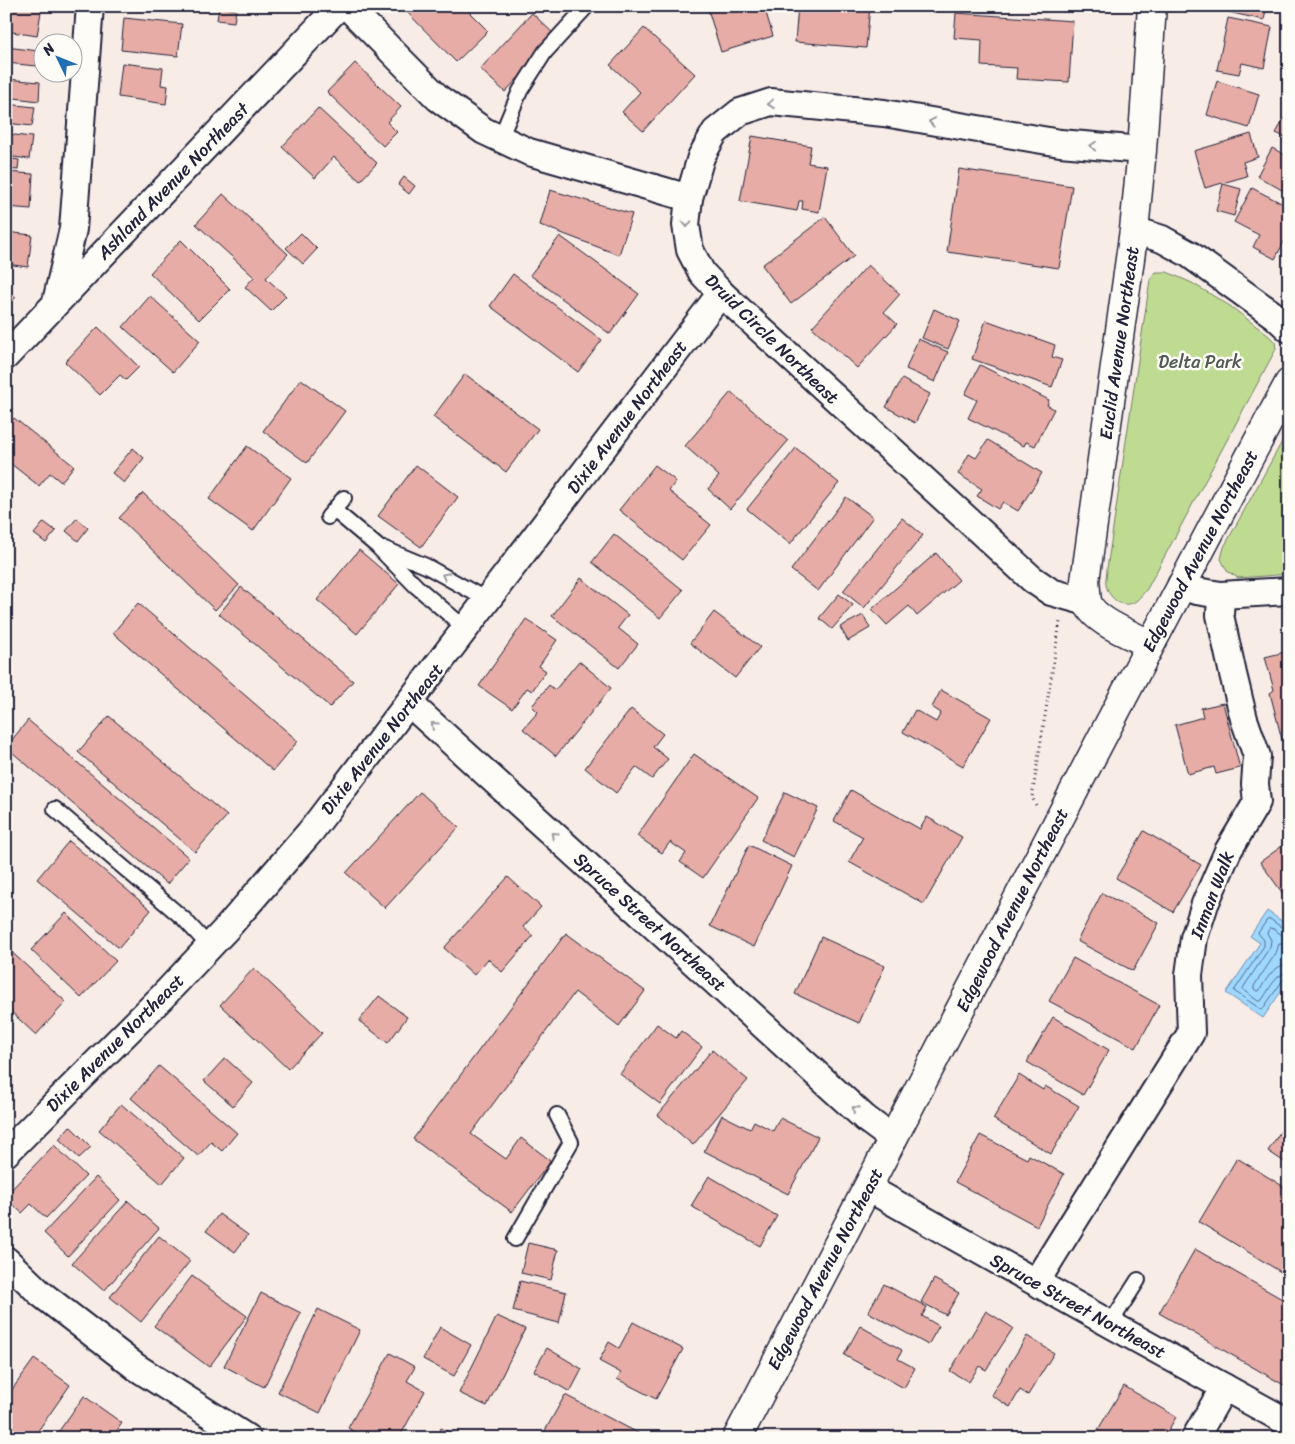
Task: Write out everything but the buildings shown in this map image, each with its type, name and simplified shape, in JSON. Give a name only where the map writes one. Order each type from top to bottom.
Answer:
[{"type":"main road","name":"Euclid Avenue Northeast","points":[[1076,599],[1085,581],[1134,230],[1142,150],[1152,6]]},
{"type":"main road","name":"Edgewood Avenue Northeast","points":[[737,1438],[1180,585],[1289,383]]},
{"type":"main road","points":[[1076,599],[1104,621],[1150,644]]},
{"type":"street","points":[[56,303],[73,229],[90,6]]},
{"type":"street","name":"Ashland Avenue Northeast","points":[[6,356],[339,6]]},
{"type":"street","points":[[347,6],[438,98],[484,131],[529,152],[689,198]]},
{"type":"street","name":"Druid Circle Northeast","points":[[1076,599],[1051,592],[1032,579],[721,294],[702,273],[690,250],[686,225],[689,198],[701,157],[715,132],[740,112],[771,102],[884,114],[1060,143],[1142,150]]},
{"type":"street","points":[[1134,230],[1162,239],[1189,254],[1275,316],[1289,329]]},
{"type":"street","name":"Dixie Avenue Northeast","points":[[6,1153],[162,997],[227,928],[311,831],[721,294]]},
{"type":"street","points":[[1180,585],[1196,591],[1221,596],[1289,591]]},
{"type":"street","name":"Inman Walk","points":[[1036,1282],[1191,1034],[1189,975],[1194,938],[1205,904],[1228,851],[1257,802],[1255,784],[1257,756],[1244,719],[1233,674],[1220,615],[1221,596]]},
{"type":"street","name":"Spruce Street Northeast","points":[[409,703],[866,1119],[893,1139]]},
{"type":"street","name":"Spruce Street Northeast","points":[[868,1188],[1289,1423]]},
{"type":"street","points":[[6,1260],[40,1293],[136,1367],[247,1438]]},
{"type":"street","points":[[1195,1438],[1224,1387]]},
{"type":"lane","points":[[500,138],[520,91],[545,52],[587,6]]},
{"type":"lane","points":[[344,498],[331,514],[377,546],[416,586],[466,629]]},
{"type":"lane","points":[[377,546],[426,566],[488,600]]},
{"type":"lane","points":[[55,809],[184,919],[209,946]]},
{"type":"lane","points":[[515,1239],[571,1142],[557,1116]]},
{"type":"lane","points":[[1110,1324],[1138,1280]]},
{"type":"path","points":[[1052,833],[1032,796],[1058,633],[1076,599]]},
{"type":"green space","name":"Delta Park","points":[[1156,272],[1167,272],[1192,283],[1230,306],[1269,336],[1275,342],[1276,349],[1147,589],[1136,601],[1122,604],[1110,595],[1106,579],[1150,280]]},
{"type":"green space","points":[[1289,429],[1289,574],[1238,578],[1227,571],[1221,559],[1224,547]]},
{"type":"water","points":[[1267,911],[1289,926],[1289,980],[1263,1018],[1226,993],[1260,943],[1250,936]]}]
